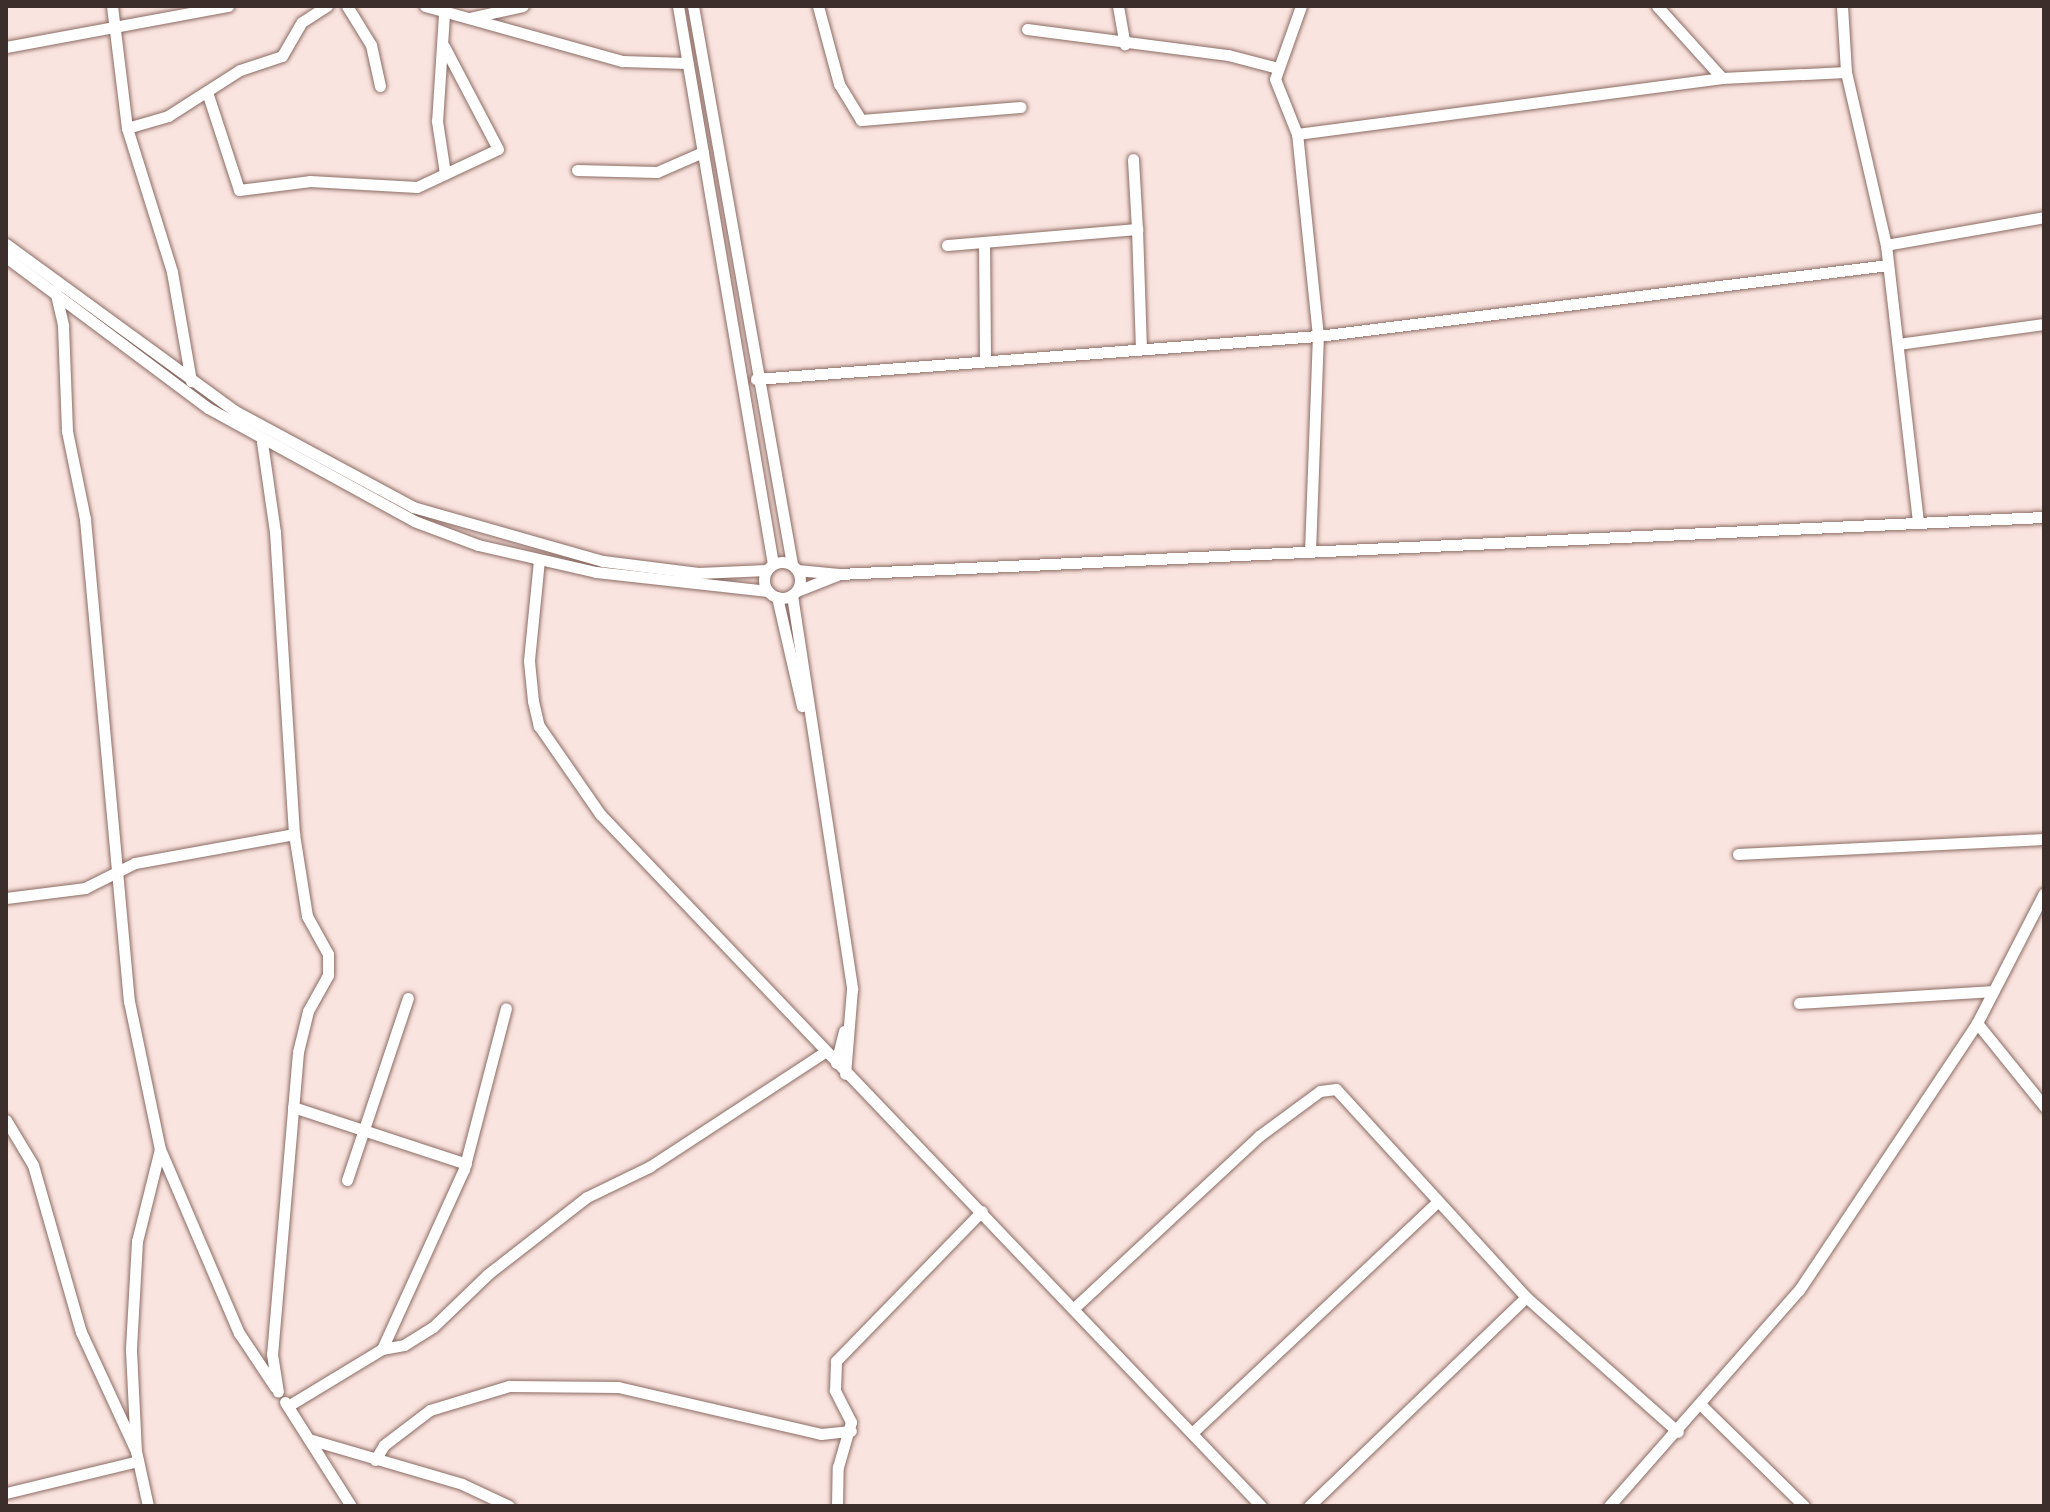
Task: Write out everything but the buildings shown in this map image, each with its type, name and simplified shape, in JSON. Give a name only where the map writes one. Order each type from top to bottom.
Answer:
[{"type":"street","points":[[112,6],[112,31],[127,128],[172,272],[191,381]]},
{"type":"street","points":[[6,47],[112,31],[228,6]]},
{"type":"street","points":[[327,6],[302,22],[288,52],[240,70],[208,89],[239,190],[310,181],[417,187],[498,149],[444,46]]},
{"type":"street","points":[[347,6],[371,45],[380,86]]},
{"type":"street","points":[[425,6],[444,14],[622,61],[687,63]]},
{"type":"street","points":[[466,19],[523,6]]},
{"type":"street","points":[[678,6],[772,594],[801,700],[842,954],[846,1009],[836,1063]]},
{"type":"street","points":[[693,6],[756,379],[794,567],[795,593],[852,989],[845,1074]]},
{"type":"street","points":[[818,6],[839,84],[861,120],[1020,107]]},
{"type":"street","points":[[1118,6],[1125,44]]},
{"type":"street","points":[[1301,6],[1275,79],[1297,134],[1318,336],[1310,552]]},
{"type":"street","points":[[1657,6],[1722,78]]},
{"type":"street","points":[[1842,6],[1846,72],[1886,245],[1918,521]]},
{"type":"street","points":[[444,14],[437,121],[445,173]]},
{"type":"street","points":[[1027,29],[1228,55],[1278,68]]},
{"type":"street","points":[[1297,134],[1722,78],[1846,72]]},
{"type":"street","points":[[127,128],[208,95]]},
{"type":"street","points":[[577,170],[657,172],[703,152]]},
{"type":"street","points":[[1133,159],[1141,349]]},
{"type":"street","points":[[1886,245],[2044,217]]},
{"type":"street","points":[[947,245],[1137,229]]},
{"type":"street","points":[[984,242],[985,361]]},
{"type":"street","points":[[6,244],[191,381],[353,478],[457,524],[651,569],[794,567],[839,574],[2044,517]]},
{"type":"street","points":[[6,257],[55,290],[208,408],[262,442],[414,521],[539,560],[654,582],[772,594],[795,593],[839,574]]},
{"type":"street","points":[[756,379],[1318,336],[1888,265]]},
{"type":"street","points":[[55,290],[63,326],[67,431],[85,519],[129,1001],[160,1149],[239,1333],[312,1440],[351,1506]]},
{"type":"street","points":[[1898,344],[2044,324]]},
{"type":"street","points":[[262,442],[275,532],[294,834],[307,916],[328,954],[328,975],[308,1011],[298,1052],[272,1354],[278,1392]]},
{"type":"street","points":[[539,560],[529,661],[539,726],[600,814],[845,1074],[982,1211],[1261,1506]]},
{"type":"street","points":[[6,898],[85,888],[159,858],[294,834]]},
{"type":"street","points":[[1738,854],[2044,839]]},
{"type":"street","points":[[1609,1506],[1678,1432],[1799,1290],[1977,1023],[2044,893]]},
{"type":"street","points":[[1799,1003],[1993,991]]},
{"type":"street","points":[[347,1180],[408,998]]},
{"type":"street","points":[[382,1349],[466,1164],[506,1008]]},
{"type":"street","points":[[1977,1023],[2044,1106]]},
{"type":"street","points":[[288,1406],[382,1349],[404,1345],[433,1327],[488,1274],[587,1197],[649,1167],[825,1052]]},
{"type":"street","points":[[1074,1308],[1259,1136],[1327,1088],[1343,1096],[1526,1297],[1678,1432]]},
{"type":"street","points":[[293,1107],[466,1164]]},
{"type":"street","points":[[6,1120],[33,1165],[81,1332],[137,1456]]},
{"type":"street","points":[[148,1506],[137,1456],[131,1350],[137,1241],[160,1149]]},
{"type":"street","points":[[1192,1433],[1438,1201]]},
{"type":"street","points":[[837,1506],[838,1467],[851,1431],[834,1377],[843,1348],[982,1211]]},
{"type":"street","points":[[1309,1506],[1526,1297]]},
{"type":"street","points":[[375,1460],[401,1430],[430,1410],[509,1386],[618,1387],[821,1434],[851,1431]]},
{"type":"street","points":[[1701,1405],[1804,1506]]},
{"type":"street","points":[[312,1440],[462,1484],[509,1506]]},
{"type":"street","points":[[6,1493],[137,1456]]}]
